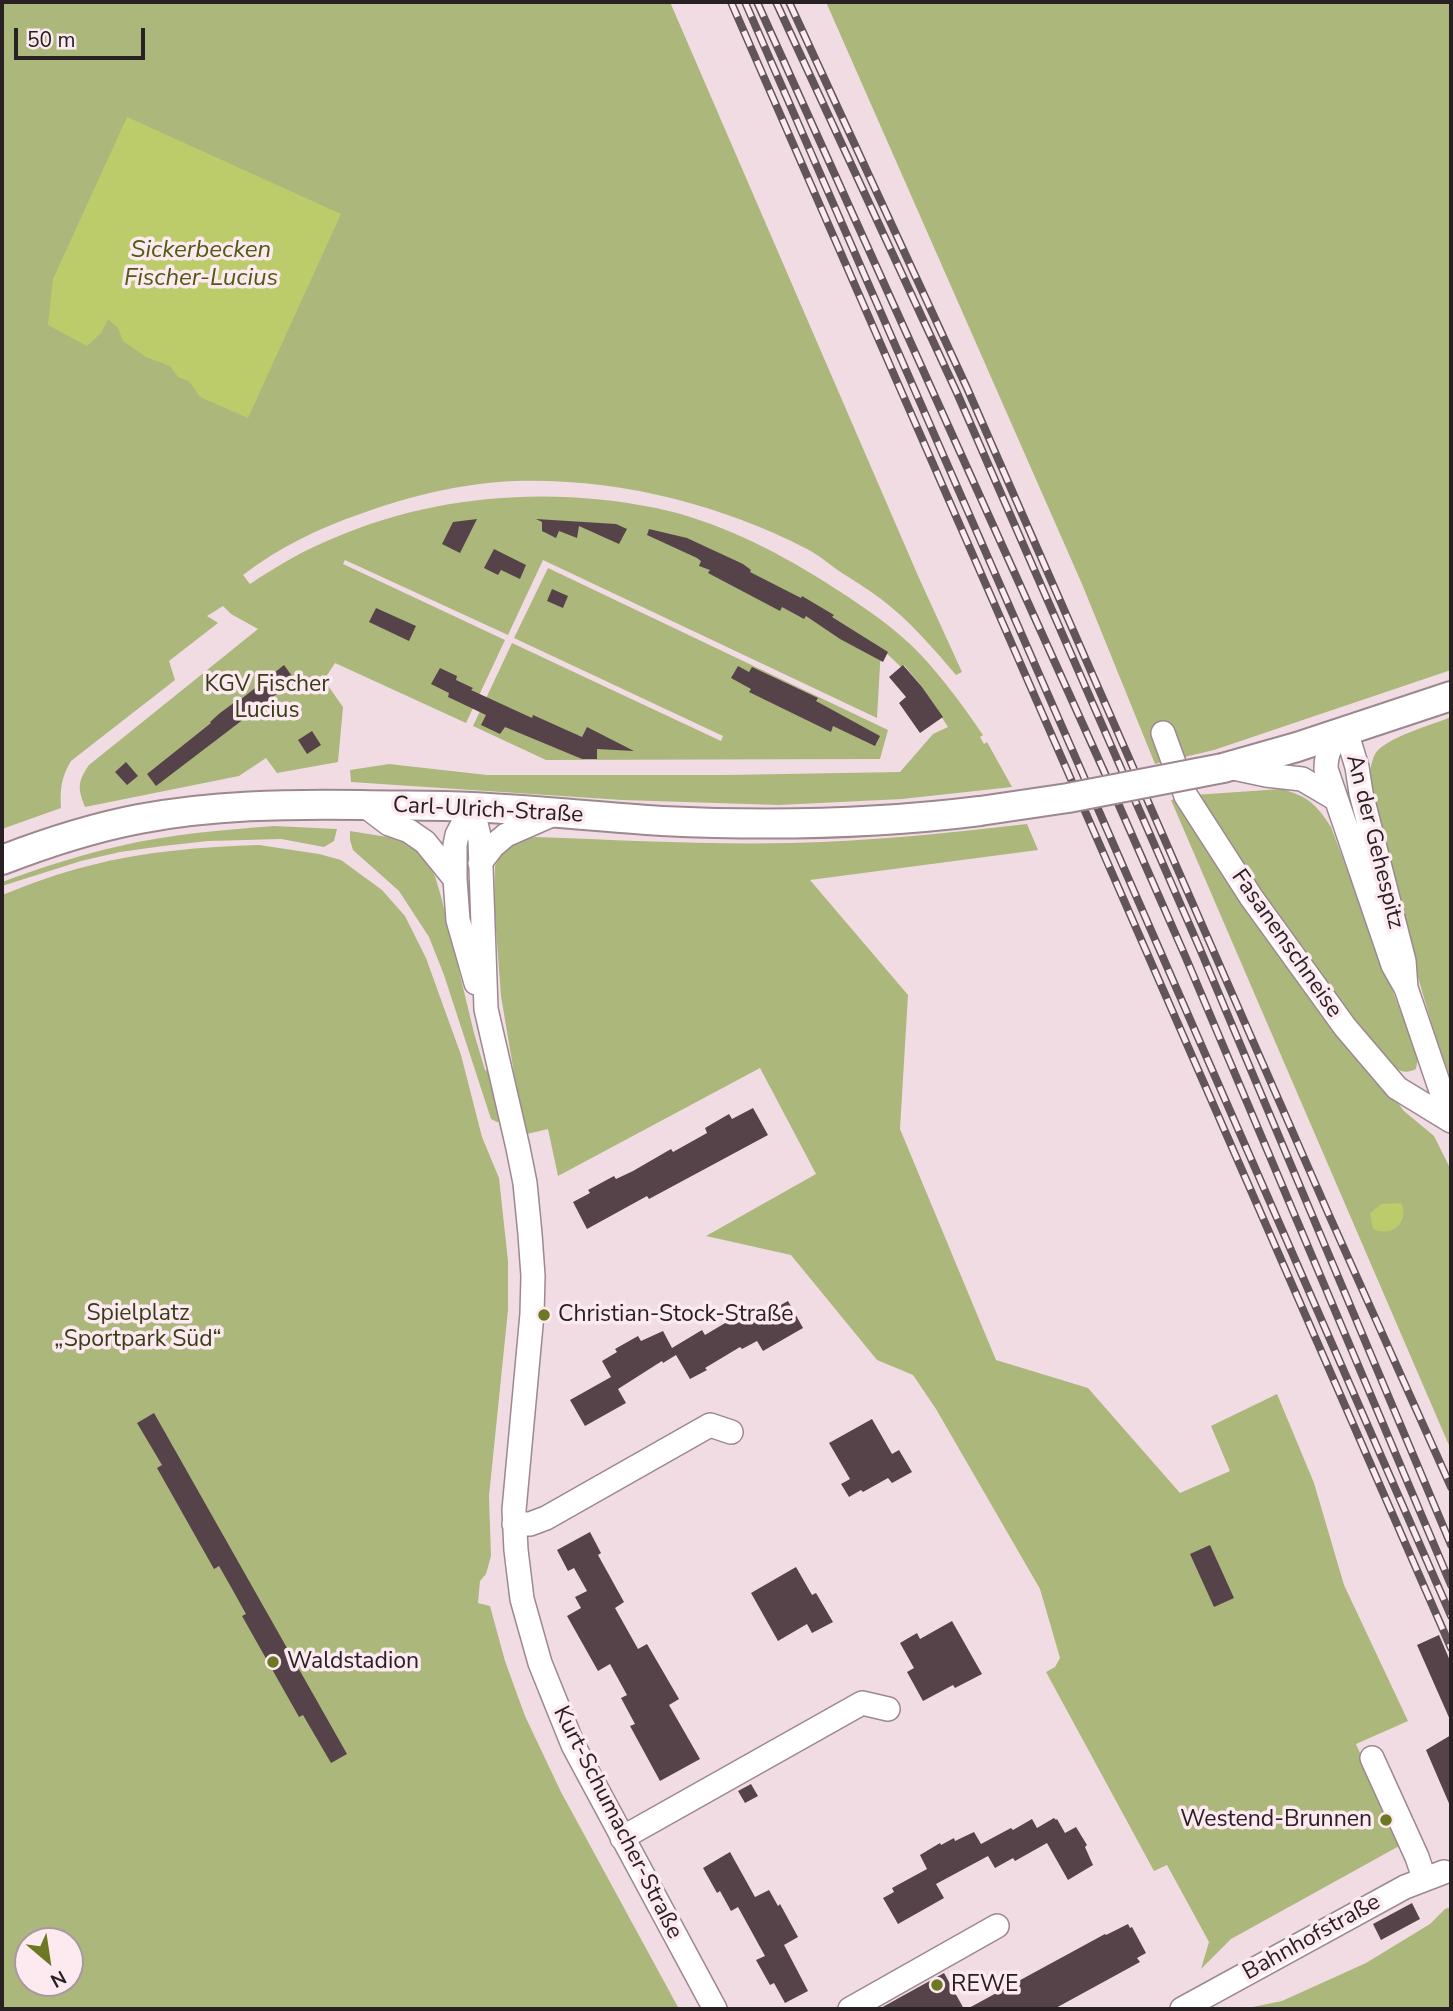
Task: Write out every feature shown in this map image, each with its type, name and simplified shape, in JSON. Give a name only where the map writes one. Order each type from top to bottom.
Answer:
[{"type":"main road","name":"Carl-Ulrich-Straße","points":[[2,860],[81,833],[150,817],[225,807],[330,804],[472,807],[665,821],[785,823],[980,811],[1082,796],[1226,768],[1451,696]]},
{"type":"street","name":"An der Gehespitz","points":[[1406,988],[1404,961],[1346,731],[1331,744],[1326,758],[1326,769],[1392,965],[1406,988],[1451,1120]]},
{"type":"street","name":"Fasanenschneise","points":[[1163,733],[1186,796],[1251,897],[1345,1027],[1396,1088],[1451,1120]]},
{"type":"street","name":"An der Gehespitz","points":[[1226,768],[1302,779],[1336,799]]},
{"type":"street","points":[[362,805],[389,824],[409,831],[425,842],[455,879]]},
{"type":"street","name":"Kurt-Schumacher-Straße","points":[[472,807],[480,840],[486,1009]]},
{"type":"street","name":"Kurt-Schumacher-Straße","points":[[472,807],[457,835],[455,845],[458,920],[472,973],[486,1009],[518,1148],[531,1248],[532,1314],[514,1524],[523,1599],[540,1662],[573,1745],[715,2009]]},
{"type":"street","points":[[480,863],[506,835],[554,814]]},
{"type":"street","points":[[514,1524],[530,1524],[546,1518],[710,1425],[731,1432]]},
{"type":"street","points":[[622,1838],[862,1703],[888,1709]]},
{"type":"street","name":"Bahnhofstraße","points":[[1182,2009],[1395,1893],[1434,1875],[1417,1857],[1372,1758]]},
{"type":"street","points":[[850,2009],[998,1926]]},
{"type":"green space","name":"KGV Fischer Lucius","points":[[2,2],[670,2],[962,672],[956,675],[892,607],[807,549],[702,506],[628,489],[553,481],[515,481],[417,496],[314,532],[270,556],[243,575],[250,584],[291,559],[334,538],[372,523],[451,504],[534,496],[575,497],[616,501],[678,513],[722,528],[786,559],[847,596],[890,627],[920,654],[949,688],[983,735],[980,737],[984,744],[987,742],[1012,787],[902,799],[779,805],[622,800],[351,782],[350,770],[389,764],[487,775],[900,772],[933,734],[948,727],[904,665],[901,667],[881,648],[877,718],[543,560],[508,635],[345,560],[343,564],[505,640],[466,723],[335,663],[324,680],[343,707],[338,762],[277,773],[266,758],[239,776],[85,807],[80,786],[82,776],[89,765],[258,629],[231,614],[223,606],[207,616],[218,623],[169,661],[175,680],[71,761],[62,784],[61,808],[2,829]]},
{"type":"green space","points":[[826,2],[1451,2],[1451,670],[1214,750],[1155,764],[1082,584]]},
{"type":"green space","points":[[548,568],[888,730],[880,759],[546,760],[473,726],[512,643],[721,741],[723,736],[514,638]]},
{"type":"green space","points":[[1451,717],[1451,1079],[1410,949],[1374,810],[1370,775],[1375,754],[1389,742]]},
{"type":"green space","points":[[1281,789],[1310,802],[1331,827],[1418,1058],[1416,1069],[1401,1071],[1388,1062],[1307,959],[1194,795]]},
{"type":"green space","points":[[1181,798],[1327,1012],[1404,1111],[1434,1136],[1451,1170],[1451,1450],[1171,800]]},
{"type":"green space","points":[[1027,824],[1038,850],[810,880],[908,995],[900,1129],[996,1360],[1088,1388],[1180,1493],[1230,1471],[1211,1426],[1277,1394],[1314,1483],[1344,1585],[1408,1721],[1356,1744],[1401,1845],[1231,1939],[1201,1969],[1209,1942],[1167,1865],[1154,1871],[1046,1672],[1055,1667],[1060,1658],[1040,1589],[936,1409],[913,1375],[877,1360],[791,1255],[706,1236],[816,1174],[760,1068],[558,1176],[548,1129],[527,1134],[501,996],[494,903],[495,866],[503,849],[524,838],[792,843],[910,836]]},
{"type":"green space","points":[[274,826],[337,829],[334,841],[324,847],[281,839],[208,841],[163,846],[81,861],[2,886],[2,882],[31,872],[120,846],[177,835]]},
{"type":"green space","points":[[350,831],[387,837],[410,845],[424,857],[435,876],[474,1033],[485,1070],[488,1071],[501,1121],[491,1119],[429,937],[399,891],[353,850]]},
{"type":"green space","name":"Spielplatz „Sportpark Süd“","points":[[259,845],[341,860],[382,890],[405,916],[426,958],[461,1055],[482,1137],[499,1178],[508,1261],[508,1310],[489,1496],[491,1556],[486,1574],[480,1581],[478,1603],[490,1606],[505,1661],[525,1716],[561,1792],[679,2009],[2,2009],[2,895],[77,869],[173,851]]},
{"type":"green space","points":[[1451,1907],[1451,2009],[1243,2009],[1282,2001],[1366,1963],[1430,1924],[1445,1909]]},
{"type":"water","name":"Sickerbecken Fischer-Lucius","points":[[127,117],[341,214],[248,418],[200,397],[189,381],[178,377],[170,366],[146,357],[123,341],[118,328],[108,319],[101,333],[87,346],[48,325],[53,279]]},
{"type":"water","points":[[1401,1203],[1403,1216],[1398,1227],[1387,1231],[1373,1229],[1370,1213],[1381,1204]]},
{"type":"building","points":[[477,519],[460,553],[442,544],[453,522]]},
{"type":"building","points":[[536,519],[616,524],[627,529],[619,544],[579,526],[577,538],[559,531],[556,538],[542,531],[542,522]]},
{"type":"building","points":[[649,529],[687,538],[743,564],[750,572],[801,598],[802,596],[888,652],[883,662],[840,639],[806,616],[804,619],[782,607],[780,611],[708,573],[710,570],[699,566],[701,561],[697,558],[647,535]]},
{"type":"building","points":[[494,549],[526,565],[520,579],[501,570],[498,575],[484,568]]},
{"type":"building","points":[[552,589],[568,596],[563,608],[547,601]]},
{"type":"building","points":[[376,608],[416,626],[409,641],[369,622]]},
{"type":"building","points":[[284,665],[295,680],[156,786],[147,774],[220,713]]},
{"type":"building","points":[[903,665],[943,717],[920,733],[899,703],[906,697],[889,677]]},
{"type":"building","points":[[738,666],[749,672],[752,667],[818,698],[816,701],[880,736],[875,746],[833,726],[831,732],[749,692],[751,689],[731,678]]},
{"type":"building","points":[[440,668],[457,676],[456,680],[473,688],[471,690],[532,718],[533,715],[582,737],[587,727],[634,751],[597,749],[597,759],[582,759],[505,727],[500,734],[481,725],[486,715],[448,697],[449,693],[431,684]]},
{"type":"building","points":[[312,731],[321,745],[307,754],[298,740]]},
{"type":"building","points":[[126,762],[138,776],[127,785],[115,772]]},
{"type":"building","points":[[753,1108],[768,1135],[587,1229],[573,1202],[590,1193],[588,1190],[614,1176],[616,1179],[633,1171],[671,1149],[673,1152],[707,1133],[705,1128],[729,1114],[732,1119]]},
{"type":"building","points":[[788,1301],[803,1328],[763,1351],[757,1341],[742,1349],[740,1347],[690,1379],[676,1355],[618,1389],[626,1403],[585,1426],[570,1400],[611,1377],[602,1361],[617,1352],[615,1349],[638,1336],[641,1341],[663,1331],[672,1348],[702,1330],[705,1335],[742,1313],[747,1324]]},
{"type":"building","points":[[154,1413],[347,1754],[331,1763],[303,1715],[299,1717],[242,1616],[246,1614],[231,1587],[219,1566],[214,1569],[157,1468],[162,1465],[137,1423]]},
{"type":"building","points":[[872,1419],[892,1454],[899,1450],[912,1472],[892,1483],[888,1478],[849,1497],[841,1484],[850,1479],[829,1443]]},
{"type":"building","points":[[590,1532],[601,1553],[598,1555],[624,1602],[615,1608],[638,1649],[647,1644],[679,1699],[669,1705],[700,1759],[660,1781],[630,1726],[635,1724],[621,1698],[627,1695],[610,1664],[598,1671],[567,1616],[581,1608],[575,1597],[587,1591],[574,1568],[568,1571],[557,1550]]},
{"type":"building","points":[[1210,1545],[1234,1598],[1214,1607],[1190,1554]]},
{"type":"building","points":[[796,1567],[812,1595],[816,1593],[833,1622],[812,1633],[807,1624],[778,1641],[751,1593]]},
{"type":"building","points":[[952,1621],[982,1674],[923,1701],[907,1672],[914,1668],[900,1643],[917,1633],[920,1639]]},
{"type":"building","points":[[1439,1635],[1451,1663],[1451,1722],[1417,1645]]},
{"type":"building","points":[[1451,1735],[1451,1808],[1426,1750]]},
{"type":"building","points":[[751,1784],[758,1796],[745,1803],[738,1791]]},
{"type":"building","points":[[1054,1818],[1065,1833],[1076,1827],[1087,1845],[1085,1847],[1093,1865],[1068,1880],[1047,1843],[1015,1861],[1013,1858],[995,1868],[988,1856],[936,1884],[944,1898],[898,1924],[883,1898],[894,1892],[892,1888],[927,1869],[920,1855],[940,1843],[941,1845],[954,1838],[955,1841],[974,1832],[981,1844],[1032,1819],[1037,1828]]},
{"type":"building","points":[[730,1852],[755,1897],[769,1890],[798,1937],[784,1945],[808,1991],[785,2003],[774,1983],[770,1985],[756,1960],[765,1956],[738,1907],[731,1911],[703,1868]]},
{"type":"building","points":[[1412,1903],[1420,1919],[1381,1940],[1373,1924]]},
{"type":"building","points":[[1128,1924],[1146,1953],[1137,1958],[1140,1962],[1054,2009],[967,2009],[1105,1934]]},
{"type":"building","name":"REWE","points":[[944,1973],[964,2009],[879,2009]]},
{"type":"railway","points":[[731,2],[1451,1648]]},
{"type":"railway","points":[[745,2],[1451,1616]]},
{"type":"railway","points":[[757,2],[1186,958],[1451,1585]]},
{"type":"railway","points":[[776,2],[957,393],[1200,949],[1451,1545]]},
{"type":"railway","points":[[789,2],[967,388],[1451,1487]]},
{"type":"place","name":"Christian-Stock-Straße","points":[[544,1315]]},
{"type":"place","name":"Waldstadion","points":[[273,1662]]},
{"type":"place","name":"Westend-Brunnen","points":[[1386,1820]]},
{"type":"place","name":"REWE","points":[[937,1985]]}]
